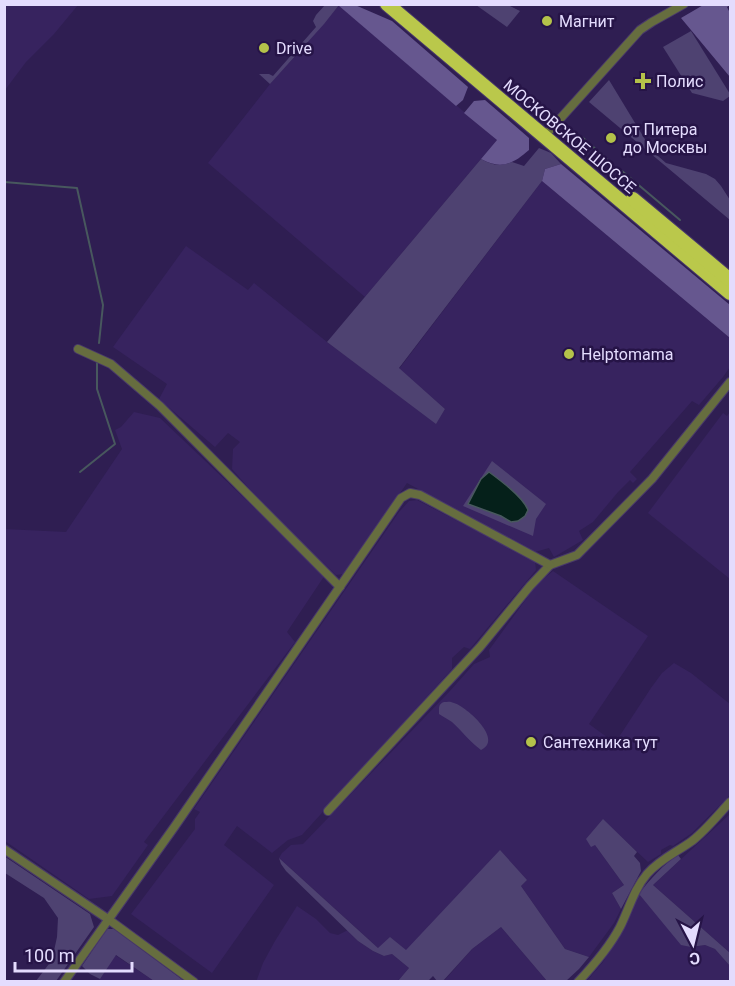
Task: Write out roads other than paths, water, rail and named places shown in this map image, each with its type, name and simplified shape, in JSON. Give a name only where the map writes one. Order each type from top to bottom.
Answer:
[{"type":"highway","name":"МОСКОВСКОЕ ШОССЕ","points":[[387,4],[730,293]]},
{"type":"highway","name":"МОСКОВСКОЕ ШОССЕ","points":[[401,4],[730,280]]},
{"type":"street","points":[[550,130],[640,30],[684,4]]},
{"type":"street","points":[[78,349],[111,364],[160,406],[340,587]]},
{"type":"street","points":[[328,811],[480,647],[550,565],[577,555],[652,479],[730,382]]},
{"type":"street","points":[[64,981],[176,826],[401,498],[410,493],[420,495],[550,565]]},
{"type":"street","points":[[578,981],[608,947],[647,874],[667,857],[692,841],[730,802]]},
{"type":"street","points":[[4,849],[108,919],[194,981]]},
{"type":"waterway","points":[[582,137],[607,159]]},
{"type":"waterway","points":[[622,171],[680,220]]},
{"type":"waterway","points":[[4,182],[77,188],[103,305],[99,343]]},
{"type":"waterway","points":[[80,472],[115,444],[97,389],[97,363]]},
{"type":"place","name":"Магнит","points":[[547,21]]},
{"type":"place","name":"Drive","points":[[264,48]]},
{"type":"place","name":"Полис","points":[[643,81]]},
{"type":"place","name":"от Питера до Москвы","points":[[611,138]]},
{"type":"place","name":"Helptomama","points":[[569,354]]},
{"type":"place","name":"Сантехника тут","points":[[531,742]]}]
